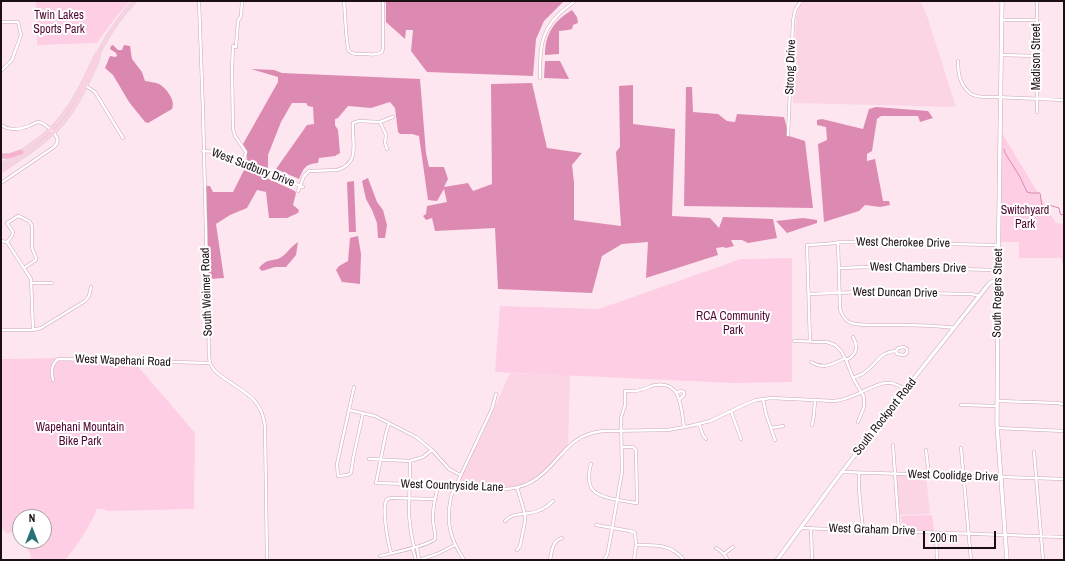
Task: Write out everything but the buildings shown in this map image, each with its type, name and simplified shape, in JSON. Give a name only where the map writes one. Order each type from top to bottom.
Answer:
[{"type":"highway","points":[[1,156],[9,156],[21,152]]},
{"type":"main road","points":[[1,170],[41,144],[65,113],[83,85],[106,38],[125,11],[135,1]]},
{"type":"main road","points":[[1,165],[51,131]]},
{"type":"street","name":"South Weimer Road","points":[[199,1],[210,363]]},
{"type":"street","points":[[242,1],[241,16],[238,21],[236,47],[233,46],[232,69],[233,129],[235,136],[246,152],[244,163]]},
{"type":"street","points":[[344,1],[347,47],[350,52],[356,54],[377,55],[382,52],[383,48],[383,1]]},
{"type":"street","points":[[568,1],[571,4]]},
{"type":"street","points":[[540,78],[541,46],[544,35],[549,25],[558,14],[575,1]]},
{"type":"street","name":"Strong Drive","points":[[788,135],[792,29],[795,10],[801,1]]},
{"type":"street","name":"South Rogers Street","points":[[1002,1],[997,428],[1007,560]]},
{"type":"street","name":"Madison Street","points":[[1037,1],[1037,112]]},
{"type":"street","points":[[1002,20],[1037,20]]},
{"type":"street","points":[[1,22],[18,22],[21,35],[12,60],[1,71]]},
{"type":"street","points":[[1001,55],[1037,56]]},
{"type":"street","points":[[958,61],[958,75],[961,83],[973,95],[980,97],[1064,100]]},
{"type":"street","points":[[83,85],[95,92],[123,138]]},
{"type":"street","points":[[298,190],[304,176],[309,172],[337,170],[348,164],[354,149],[352,128],[353,122],[380,122],[393,117]]},
{"type":"street","points":[[1,125],[8,129],[16,130],[38,122],[44,124],[57,138],[56,145],[1,183]]},
{"type":"street","points":[[380,122],[386,135],[385,144],[387,149]]},
{"type":"street","name":"West Sudbury Drive","points":[[203,151],[217,152],[301,186]]},
{"type":"street","points":[[7,242],[12,236],[13,232],[7,223],[18,216],[30,222],[32,226],[32,248],[36,260],[24,268]]},
{"type":"street","points":[[1,241],[7,242],[30,276],[32,283],[33,330]]},
{"type":"street","points":[[838,242],[840,308],[841,314],[845,319],[851,323],[867,325],[955,328]]},
{"type":"street","name":"West Cherokee Drive","points":[[809,294],[807,245],[838,242],[999,245]]},
{"type":"street","name":"West Chambers Drive","points":[[839,268],[869,267],[998,270]]},
{"type":"street","name":"South Rockport Road","points":[[777,560],[905,389],[990,283],[998,281]]},
{"type":"street","points":[[32,283],[52,283]]},
{"type":"street","points":[[1,330],[33,330],[44,326],[85,301],[89,296],[91,287]]},
{"type":"street","name":"West Duncan Drive","points":[[809,294],[865,292],[971,294],[980,296]]},
{"type":"street","points":[[809,294],[810,342]]},
{"type":"street","points":[[811,362],[816,365],[831,365],[852,356],[856,351],[856,343],[853,337]]},
{"type":"street","points":[[794,341],[827,342],[839,349],[864,397],[863,412],[858,422]]},
{"type":"street","points":[[853,378],[865,372],[884,354],[896,351],[899,347],[904,347],[907,349],[907,353],[904,355],[897,354],[896,351]]},
{"type":"street","name":"West Wapehani Road","points":[[53,380],[51,369],[54,362],[63,358],[210,363]]},
{"type":"street","points":[[210,363],[217,372],[254,400],[260,407],[263,416],[265,427],[267,560]]},
{"type":"street","name":"West Countryside Lane","points":[[381,460],[376,483],[443,486],[454,488],[517,488],[536,479],[569,446],[582,436],[599,431],[668,430],[684,428],[710,421],[746,404],[763,399],[842,400],[880,384],[886,383],[894,384],[905,389]]},
{"type":"street","points":[[604,560],[609,546],[622,472],[621,416],[625,405],[625,391],[638,391],[660,384],[670,387],[680,399],[684,428]]},
{"type":"street","points":[[354,387],[337,464],[338,476],[348,475],[351,473],[364,413]]},
{"type":"street","points":[[676,393],[680,391],[684,392],[683,397],[680,399]]},
{"type":"street","points":[[464,560],[455,545],[451,534],[449,522],[451,496],[492,409],[496,394]]},
{"type":"street","points":[[763,399],[766,414],[776,440]]},
{"type":"street","points":[[812,424],[815,400]]},
{"type":"street","points":[[998,400],[1064,404]]},
{"type":"street","points":[[961,405],[998,406]]},
{"type":"street","points":[[349,410],[375,416],[416,437],[432,450],[449,469],[460,475]]},
{"type":"street","points":[[731,411],[741,439]]},
{"type":"street","points":[[381,460],[389,423]]},
{"type":"street","points":[[699,424],[706,439]]},
{"type":"street","points":[[771,428],[783,426]]},
{"type":"street","points":[[997,428],[1064,431]]},
{"type":"street","points":[[893,445],[899,531]]},
{"type":"street","points":[[591,464],[589,475],[592,490],[600,495],[638,503],[636,450],[633,447],[622,447]]},
{"type":"street","points":[[961,448],[971,560]]},
{"type":"street","points":[[369,458],[410,461],[423,457],[432,450]]},
{"type":"street","points":[[926,450],[929,475]]},
{"type":"street","points":[[1034,452],[1043,560]]},
{"type":"street","points":[[410,461],[409,515],[414,547],[413,550],[416,560]]},
{"type":"street","name":"West Coolidge Drive","points":[[842,472],[1064,479]]},
{"type":"street","points":[[859,473],[863,530]]},
{"type":"street","points":[[380,556],[414,547],[435,539],[433,519],[434,503],[438,486]]},
{"type":"street","points":[[517,488],[525,514],[520,546],[517,550]]},
{"type":"street","points":[[391,553],[385,520],[385,503],[388,498],[435,499]]},
{"type":"street","points":[[505,521],[510,516],[535,512],[549,505],[553,501]]},
{"type":"street","points":[[596,525],[635,533],[636,545],[634,560]]},
{"type":"street","name":"West Graham Drive","points":[[801,528],[1064,537]]},
{"type":"street","points":[[811,528],[812,560]]},
{"type":"street","points":[[936,533],[937,560]]},
{"type":"street","points":[[550,560],[554,543],[557,539],[562,538]]},
{"type":"street","points":[[414,547],[417,548],[419,560],[437,554],[455,545]]},
{"type":"street","points":[[636,545],[669,548],[684,560]]},
{"type":"street","points":[[724,554],[733,547]]},
{"type":"street","points":[[716,548],[720,550],[728,560]]},
{"type":"shaded area","points":[[386,1],[564,1],[544,21],[536,39],[533,76],[427,72],[411,51],[413,30],[406,30],[405,39],[386,22]]},
{"type":"shaded area","points":[[805,1],[922,1],[921,2],[927,16],[956,107],[793,103],[796,17],[800,5]]},
{"type":"shaded area","points":[[572,10],[577,17],[578,23],[573,25],[572,29],[559,31],[559,54],[545,55],[545,47],[552,28],[561,18]]},
{"type":"shaded area","points":[[113,45],[118,50],[122,50],[124,45],[130,46],[132,59],[142,72],[145,81],[154,82],[165,88],[173,102],[172,109],[148,123],[145,122],[129,102],[113,75],[105,68],[110,56],[117,56],[116,53],[110,49]]},
{"type":"shaded area","points":[[545,61],[560,61],[569,79],[544,78]]},
{"type":"shaded area","points":[[251,69],[274,70],[282,73],[420,79],[426,153],[429,167],[444,167],[448,179],[444,187],[468,183],[473,191],[492,184],[491,84],[532,83],[547,148],[582,153],[572,165],[574,182],[574,220],[621,226],[616,152],[620,147],[619,86],[633,85],[633,124],[675,129],[672,216],[710,218],[719,228],[723,217],[773,219],[777,238],[748,243],[742,240],[731,240],[734,246],[716,248],[718,255],[646,278],[648,242],[622,244],[602,256],[592,293],[498,289],[495,228],[435,231],[432,218],[426,220],[423,216],[426,214],[427,206],[447,202],[444,189],[437,201],[428,200],[419,136],[412,134],[400,134],[398,132],[395,108],[390,102],[371,108],[348,106],[338,118],[335,119],[335,125],[338,130],[340,153],[335,156],[319,158],[318,163],[310,164],[306,167],[299,179],[276,169],[307,125],[314,124],[313,107],[308,106],[306,103],[292,103],[281,122],[268,155],[268,169],[247,160],[247,151],[243,144],[278,82],[278,77]]},
{"type":"shaded area","points":[[686,87],[692,87],[693,112],[718,114],[727,121],[735,122],[737,114],[784,117],[789,136],[805,141],[813,208],[684,206]]},
{"type":"shaded area","points":[[876,107],[928,111],[933,118],[920,122],[918,116],[881,116],[877,119],[872,151],[867,154],[867,161],[875,159],[883,201],[889,201],[890,205],[880,207],[865,205],[859,211],[824,222],[818,144],[827,140],[826,127],[817,125],[817,120],[822,119],[863,129],[869,109]]},
{"type":"shaded area","points":[[245,168],[295,191],[296,193],[293,205],[299,210],[298,213],[287,218],[269,218],[266,192],[257,190],[247,208],[230,215],[216,224],[224,278],[209,279],[206,186],[210,186],[213,192],[233,192]]},
{"type":"shaded area","points":[[368,178],[377,202],[383,210],[387,225],[385,238],[378,238],[377,223],[366,199],[362,181]]},
{"type":"shaded area","points":[[354,181],[356,232],[349,232],[347,182]]},
{"type":"shaded area","points":[[803,218],[817,220],[817,223],[787,233],[776,221]]},
{"type":"shaded area","points":[[358,236],[361,254],[360,284],[342,282],[336,270],[339,266],[348,261],[350,238]]},
{"type":"shaded area","points":[[298,242],[296,255],[286,267],[275,267],[262,271],[259,268],[267,261],[280,258]]},
{"type":"shaded area","points":[[510,373],[570,375],[568,447],[537,480],[517,487],[453,487],[479,442]]},
{"type":"shaded area","points":[[896,475],[926,476],[930,514],[899,515]]},
{"type":"green space","name":"Twin Lakes Sports Park","points":[[36,1],[131,1],[117,16],[97,43],[37,45]]},
{"type":"green space","name":"Switchyard Park","points":[[1002,133],[1056,223],[1064,224],[1064,268],[1061,258],[1019,258],[1019,242],[1001,242]]},
{"type":"green space","name":"RCA Community Park","points":[[792,258],[792,382],[732,383],[495,372],[500,306],[599,309],[741,259]]},
{"type":"green space","name":"Wapehani Mountain Bike Park","points":[[130,357],[195,433],[194,509],[108,511],[97,509],[83,536],[65,560],[31,560],[28,549],[52,549],[52,509],[12,509],[12,532],[8,534],[1,527],[1,359]]},
{"type":"green space","points":[[932,515],[934,531],[902,530],[901,516]]},
{"type":"waterway","points":[[1004,149],[1027,192],[1040,193],[1042,206],[1049,205],[1059,208],[1061,215],[1064,214]]}]
